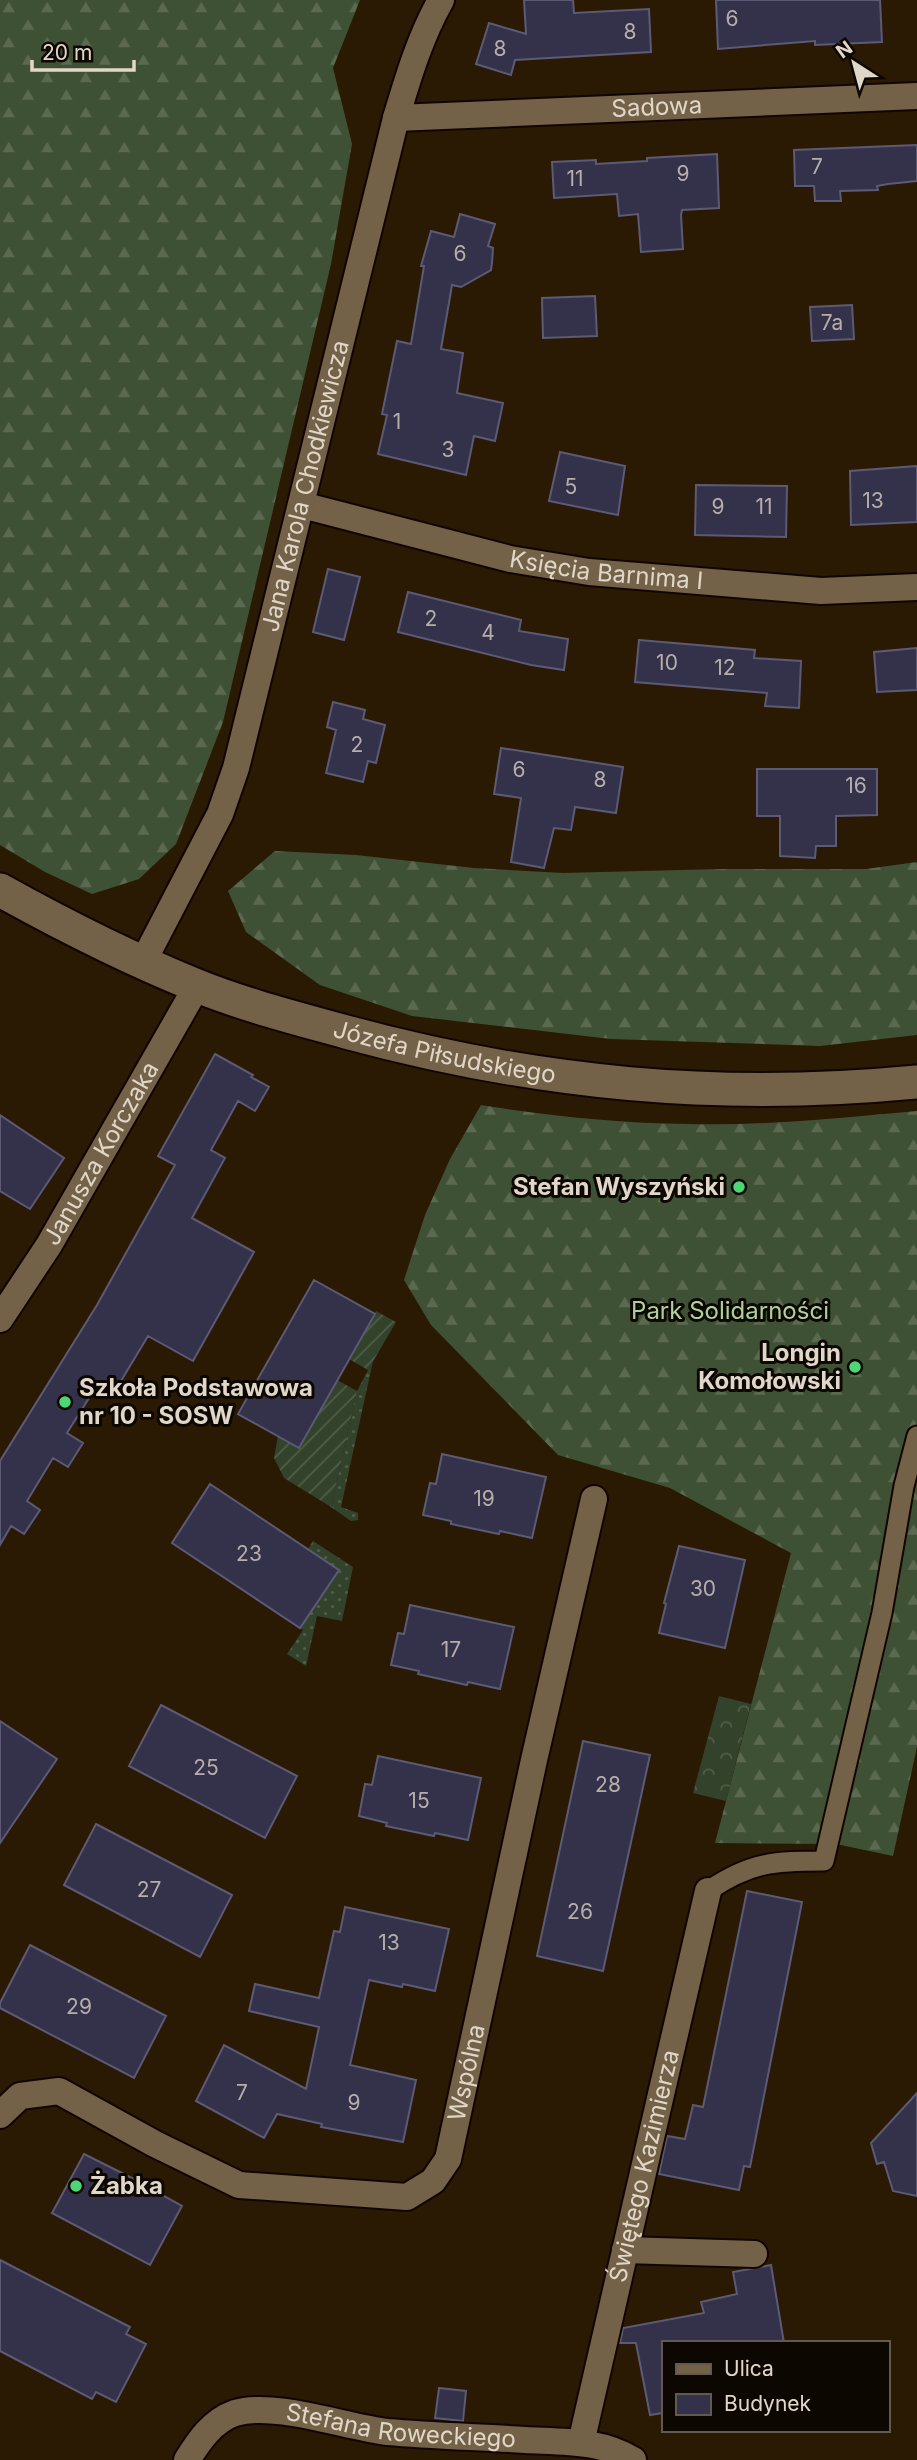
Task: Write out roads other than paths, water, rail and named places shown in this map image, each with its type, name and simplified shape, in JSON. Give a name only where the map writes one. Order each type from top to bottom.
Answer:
[{"type":"street","name":"Jana Karola Chodkiewicza","points":[[143,962],[214,827],[236,768],[396,118],[415,56],[441,0]]},
{"type":"street","name":"Sadowa","points":[[396,118],[917,96]]},
{"type":"street","name":"Księcia Barnima I","points":[[302,505],[510,559],[589,572],[821,591],[917,587]]},
{"type":"street","name":"Józefa Piłsudskiego","points":[[0,890],[82,933],[197,986],[287,1016],[442,1057],[590,1081],[675,1088],[828,1090],[917,1083]]},
{"type":"street","name":"Janusza Korczaka","points":[[0,1319],[49,1245],[197,986]]},
{"type":"street","points":[[708,1891],[725,1879],[749,1868],[778,1861],[824,1861],[882,1612],[904,1486],[917,1436]]},
{"type":"street","name":"Wspólna","points":[[0,2115],[20,2096],[59,2091],[155,2144],[239,2185],[407,2197],[433,2181],[448,2159],[528,1787],[594,1499]]},
{"type":"street","name":"Świętego Kazimierza","points":[[582,2443],[708,1891]]},
{"type":"street","points":[[625,2250],[754,2254]]},
{"type":"street","name":"Stefana Roweckiego","points":[[187,2460],[211,2427],[236,2413],[250,2412],[279,2413],[386,2431],[582,2443],[617,2450],[633,2460]]},
{"type":"place","name":"Stefan Wyszyński","points":[[739,1187]]},
{"type":"place","name":"Longin Komołowski","points":[[855,1367]]},
{"type":"place","name":"Szkoła Podstawowa nr 10 - SOSW","points":[[65,1402]]},
{"type":"place","name":"Żabka","points":[[76,2186]]},
{"type":"park label","name":"Park Solidarności","points":[[730,1311]]}]
